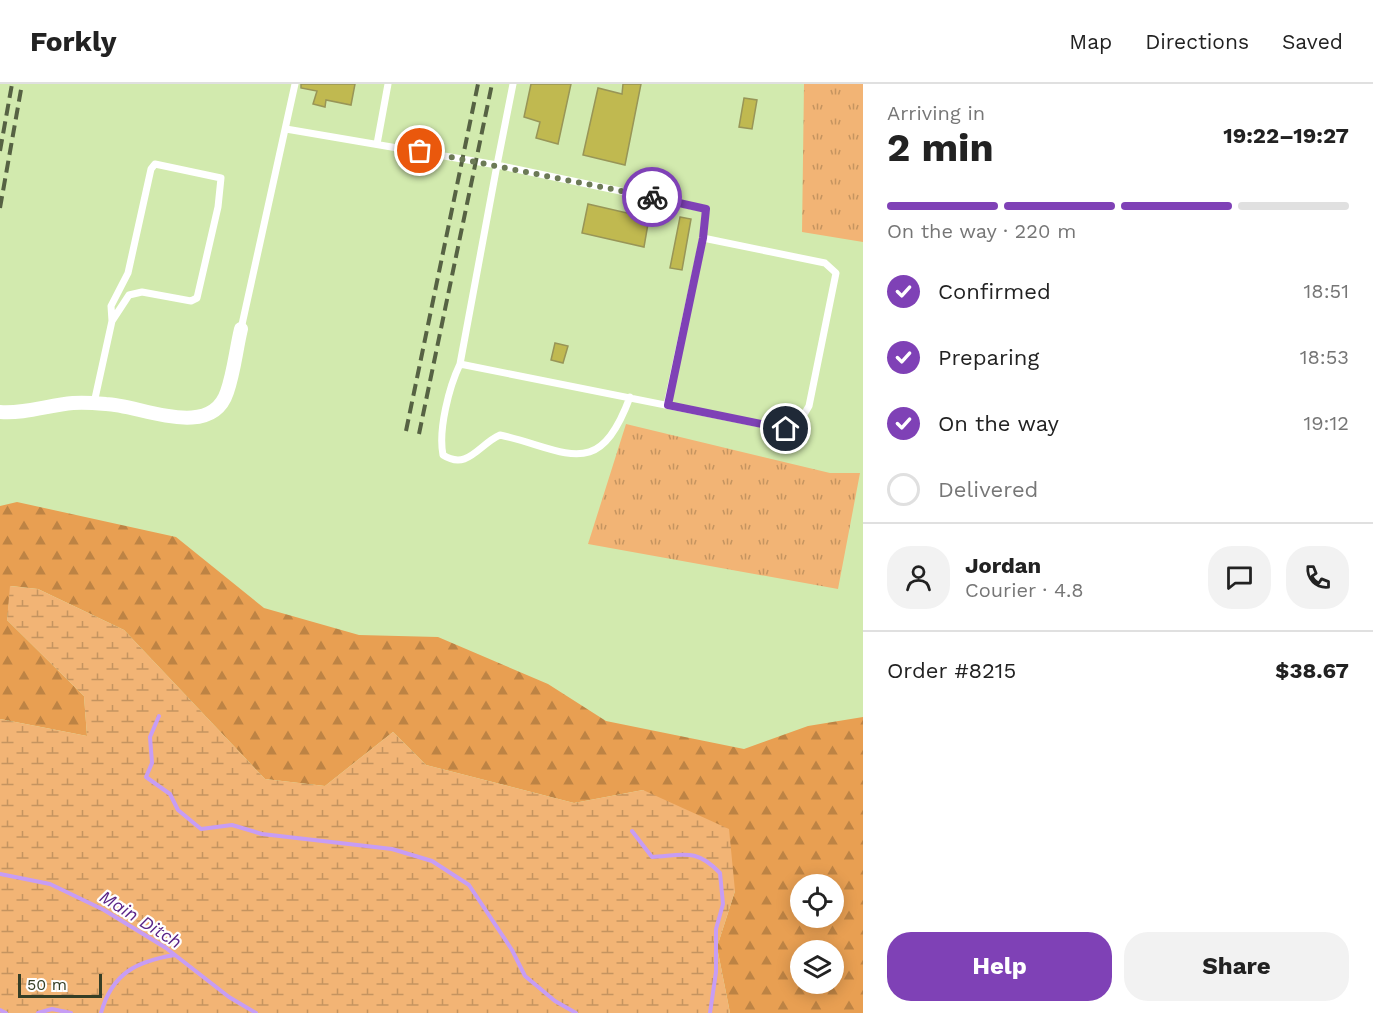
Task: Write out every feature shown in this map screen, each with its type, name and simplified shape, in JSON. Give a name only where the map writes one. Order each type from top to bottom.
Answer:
[{"type":"street","points":[[0,412],[14,413],[74,403],[94,403],[112,404],[172,417],[201,418],[218,407],[226,394],[241,329]]},
{"type":"lane","points":[[241,329],[295,84]]},
{"type":"lane","points":[[377,144],[388,84]]},
{"type":"lane","points":[[513,84],[460,364],[450,392],[441,445],[443,454],[460,461],[469,459],[500,435],[556,452],[584,455],[595,451],[608,439],[630,397]]},
{"type":"lane","points":[[286,129],[497,165],[706,209],[703,238],[668,405]]},
{"type":"lane","points":[[94,403],[112,321],[111,306],[128,273],[151,169],[155,164],[221,178],[218,207],[196,298],[191,301],[142,292],[129,295],[112,321]]},
{"type":"lane","points":[[460,364],[786,429],[799,423],[809,406],[836,273],[825,263],[703,238]]},
{"type":"green space","points":[[804,84],[863,84],[863,242],[802,232]]},
{"type":"green space","points":[[626,424],[830,473],[860,473],[838,589],[588,544]]},
{"type":"green space","points":[[17,502],[176,537],[264,608],[359,635],[438,637],[548,684],[606,721],[744,749],[808,726],[863,717],[863,1013],[730,1013],[717,947],[735,891],[643,790],[574,803],[426,765],[393,732],[325,786],[265,779],[124,630],[38,589],[11,586],[7,620],[84,696],[87,736],[0,719],[0,506]]},
{"type":"green space","points":[[10,586],[38,589],[124,630],[265,779],[325,786],[393,732],[426,765],[574,803],[643,790],[729,829],[735,891],[717,947],[730,1013],[0,1013],[0,719],[87,736],[84,696],[7,620]]},
{"type":"building","points":[[301,84],[355,84],[351,105],[326,100],[325,107],[313,104],[317,91],[301,88]]},
{"type":"building","points":[[531,84],[571,84],[558,144],[536,138],[540,122],[524,117]]},
{"type":"building","points":[[623,84],[641,84],[625,165],[583,155],[598,88],[622,94]]},
{"type":"building","points":[[744,98],[757,100],[752,129],[739,127]]},
{"type":"building","points":[[588,204],[649,218],[644,247],[582,233]]},
{"type":"building","points":[[680,217],[691,219],[682,270],[670,268]]},
{"type":"building","points":[[555,343],[568,346],[563,363],[551,360]]},
{"type":"waterway","points":[[159,716],[150,737],[152,763],[146,777],[170,794],[178,810],[201,829],[232,825],[262,834],[392,849],[432,861],[469,885],[512,950],[525,976],[555,1001],[576,1013]]},
{"type":"waterway","points":[[632,831],[652,857],[696,856],[712,865],[720,873],[723,904],[716,929],[716,972],[710,1013]]},
{"type":"waterway","name":"Main Ditch","points":[[0,874],[50,884],[104,910],[166,948],[229,997],[256,1013]]},
{"type":"waterway","points":[[101,1013],[112,988],[128,971],[149,961],[175,955]]},
{"type":"waterway","points":[[38,1013],[52,1009],[71,1013]]},
{"type":"waterway","points":[[0,1010],[6,1013]]},
{"type":"railway","points":[[0,151],[12,84]]},
{"type":"railway","points":[[0,208],[22,84]]},
{"type":"railway","points":[[406,431],[478,84]]},
{"type":"railway","points":[[419,434],[492,84]]},
{"type":"way so far","points":[[420,151],[652,197]]},
{"type":"route","points":[[652,197],[706,209],[703,238],[668,405],[786,429]]}]
